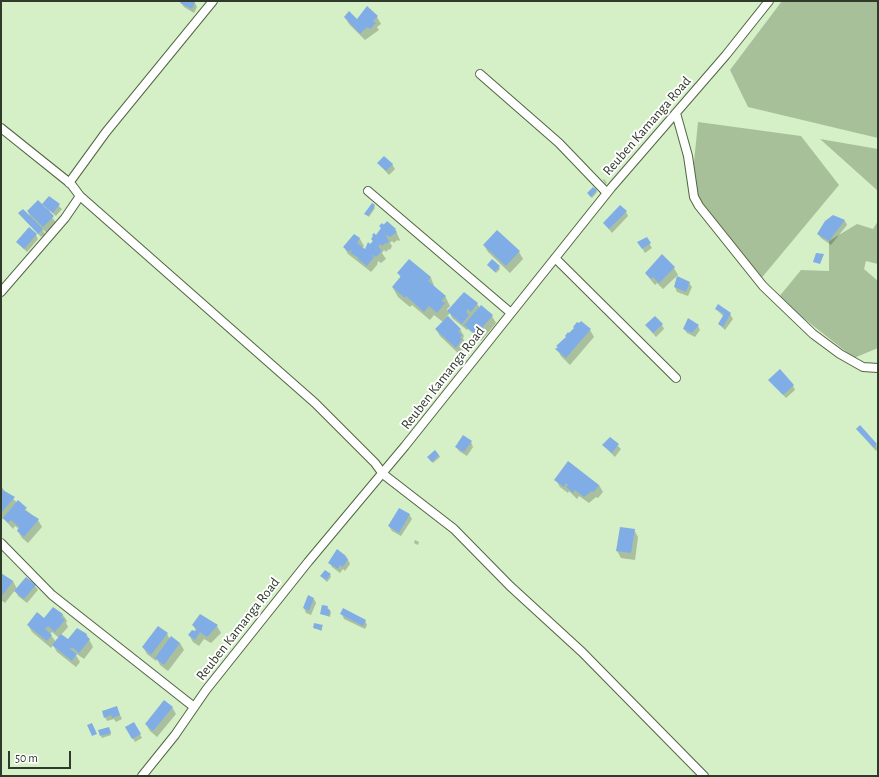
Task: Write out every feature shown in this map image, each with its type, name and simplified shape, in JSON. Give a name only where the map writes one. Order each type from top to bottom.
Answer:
[{"type":"street","points":[[69,183],[106,132],[213,1]]},
{"type":"street","name":"Reuben Kamanga Road","points":[[144,775],[194,707],[308,562],[383,474],[608,193],[769,1]]},
{"type":"street","points":[[480,74],[559,143],[608,193]]},
{"type":"street","points":[[676,113],[688,156],[694,197],[699,206],[763,286],[813,334],[840,354],[863,367],[878,368]]},
{"type":"street","points":[[1,128],[69,183],[80,196],[315,403],[375,463],[383,474],[454,529],[510,586],[582,652],[704,776]]},
{"type":"street","points":[[368,191],[511,313]]},
{"type":"street","points":[[1,292],[65,218],[80,196]]},
{"type":"street","points":[[555,258],[676,378]]},
{"type":"street","points":[[1,543],[52,595],[194,707]]},
{"type":"green space","points":[[782,1],[878,1],[878,138],[748,107],[730,70]]},
{"type":"green space","points":[[698,122],[801,136],[839,185],[759,281],[697,198],[693,172]]},
{"type":"green space","points":[[820,139],[878,149],[878,191]]},
{"type":"green space","points":[[878,221],[878,264],[866,261],[864,269],[878,281],[878,348],[854,358],[778,298],[801,270],[829,271],[829,241],[857,224],[873,229]]},
{"type":"building","points":[[181,1],[195,2],[192,9],[180,3]]},
{"type":"building","points":[[367,6],[378,16],[373,21],[376,23],[370,29],[368,27],[360,34],[344,17],[349,11],[357,19]]},
{"type":"building","points":[[384,156],[393,164],[386,171],[377,163]]},
{"type":"building","points":[[593,187],[597,190],[591,197],[587,193]]},
{"type":"building","points":[[49,196],[60,204],[53,213],[42,204]]},
{"type":"building","points":[[38,200],[54,216],[43,227],[27,211]]},
{"type":"building","points":[[372,203],[375,205],[368,216],[364,214]]},
{"type":"building","points":[[620,205],[627,211],[609,229],[603,223]]},
{"type":"building","points":[[23,209],[43,229],[38,234],[18,213]]},
{"type":"building","points":[[833,215],[845,220],[829,241],[817,234],[825,221]]},
{"type":"building","points":[[387,221],[396,229],[395,230],[397,232],[390,237],[387,235],[386,236],[389,241],[382,246],[380,244],[378,246],[382,251],[376,257],[373,255],[372,256],[374,257],[367,266],[358,259],[359,258],[350,253],[352,251],[350,250],[349,252],[343,247],[354,234],[360,238],[357,243],[365,249],[368,242],[370,244],[373,241],[371,239],[373,236],[372,235],[374,233],[376,235],[381,228],[379,226],[382,223],[384,225]]},
{"type":"building","points":[[29,227],[37,234],[24,249],[16,242]]},
{"type":"building","points":[[497,230],[520,251],[506,266],[483,245]]},
{"type":"building","points":[[647,237],[651,243],[642,249],[637,242]]},
{"type":"building","points":[[816,253],[824,254],[820,264],[813,262]]},
{"type":"building","points":[[662,254],[675,267],[659,283],[653,277],[651,279],[645,273]]},
{"type":"building","points":[[409,259],[431,277],[428,281],[446,296],[441,301],[445,303],[437,313],[429,306],[424,312],[406,296],[405,298],[392,287],[401,276],[397,273]]},
{"type":"building","points":[[492,259],[500,266],[495,272],[487,265]]},
{"type":"building","points":[[677,276],[690,282],[686,292],[674,287]]},
{"type":"building","points":[[464,292],[478,303],[471,312],[468,309],[466,312],[469,315],[462,324],[447,311]]},
{"type":"building","points":[[718,304],[731,313],[723,327],[718,324],[724,314],[715,309]]},
{"type":"building","points":[[481,305],[493,315],[476,335],[464,325]]},
{"type":"building","points":[[448,316],[461,329],[458,331],[462,335],[460,338],[462,339],[456,348],[435,329]]},
{"type":"building","points":[[655,316],[663,324],[653,333],[645,325]]},
{"type":"building","points":[[688,318],[699,325],[692,333],[683,329]]},
{"type":"building","points":[[581,321],[591,329],[566,358],[555,349],[558,347],[556,346],[566,337],[565,336],[568,332],[569,333],[574,328],[573,327],[577,322],[579,323]]},
{"type":"building","points":[[780,369],[794,385],[783,395],[768,380]]},
{"type":"building","points":[[424,397],[428,401],[420,410],[416,407]]},
{"type":"building","points":[[860,425],[877,444],[874,448],[856,429]]},
{"type":"building","points":[[463,435],[472,441],[464,452],[455,447]]},
{"type":"building","points":[[610,437],[619,444],[612,453],[602,445]]},
{"type":"building","points":[[435,450],[439,455],[432,462],[427,457]]},
{"type":"building","points":[[568,461],[599,485],[594,492],[592,491],[584,497],[575,490],[573,493],[566,487],[568,485],[566,483],[564,487],[554,480]]},
{"type":"building","points":[[1,489],[15,497],[1,513]]},
{"type":"building","points":[[18,500],[27,508],[24,510],[39,519],[24,537],[17,531],[19,527],[11,520],[8,523],[3,518]]},
{"type":"building","points":[[399,508],[410,514],[399,533],[388,526]]},
{"type":"building","points":[[620,527],[635,529],[631,553],[616,551]]},
{"type":"building","points":[[337,549],[348,559],[343,567],[340,565],[338,569],[328,563]]},
{"type":"building","points":[[325,570],[331,574],[326,580],[320,576]]},
{"type":"building","points":[[1,573],[13,581],[1,597]]},
{"type":"building","points":[[26,577],[36,585],[24,599],[14,591]]},
{"type":"building","points":[[308,595],[314,598],[309,611],[303,608]]},
{"type":"building","points":[[322,605],[328,606],[327,609],[330,610],[329,616],[320,614]]},
{"type":"building","points":[[53,607],[63,614],[61,617],[65,620],[55,632],[48,626],[45,629],[52,635],[47,641],[27,625],[37,612],[44,618]]},
{"type":"building","points":[[343,608],[366,620],[363,626],[340,614]]},
{"type":"building","points":[[200,614],[218,625],[207,637],[200,632],[195,640],[188,635],[192,630],[195,631],[197,629],[192,625]]},
{"type":"building","points":[[314,623],[323,625],[321,630],[313,628]]},
{"type":"building","points":[[158,626],[168,633],[151,655],[142,647]]},
{"type":"building","points":[[77,628],[87,634],[86,636],[90,639],[79,653],[72,647],[70,649],[77,654],[72,661],[52,645],[61,634],[68,639]]},
{"type":"building","points":[[171,636],[180,643],[164,665],[155,658]]},
{"type":"building","points":[[164,700],[173,707],[153,731],[145,724]]},
{"type":"building","points":[[117,706],[120,715],[112,718],[111,715],[104,718],[102,711]]},
{"type":"building","points":[[134,722],[141,734],[132,739],[125,727]]},
{"type":"building","points":[[92,723],[97,734],[92,736],[87,725]]},
{"type":"building","points":[[109,727],[111,733],[100,736],[98,730]]}]
